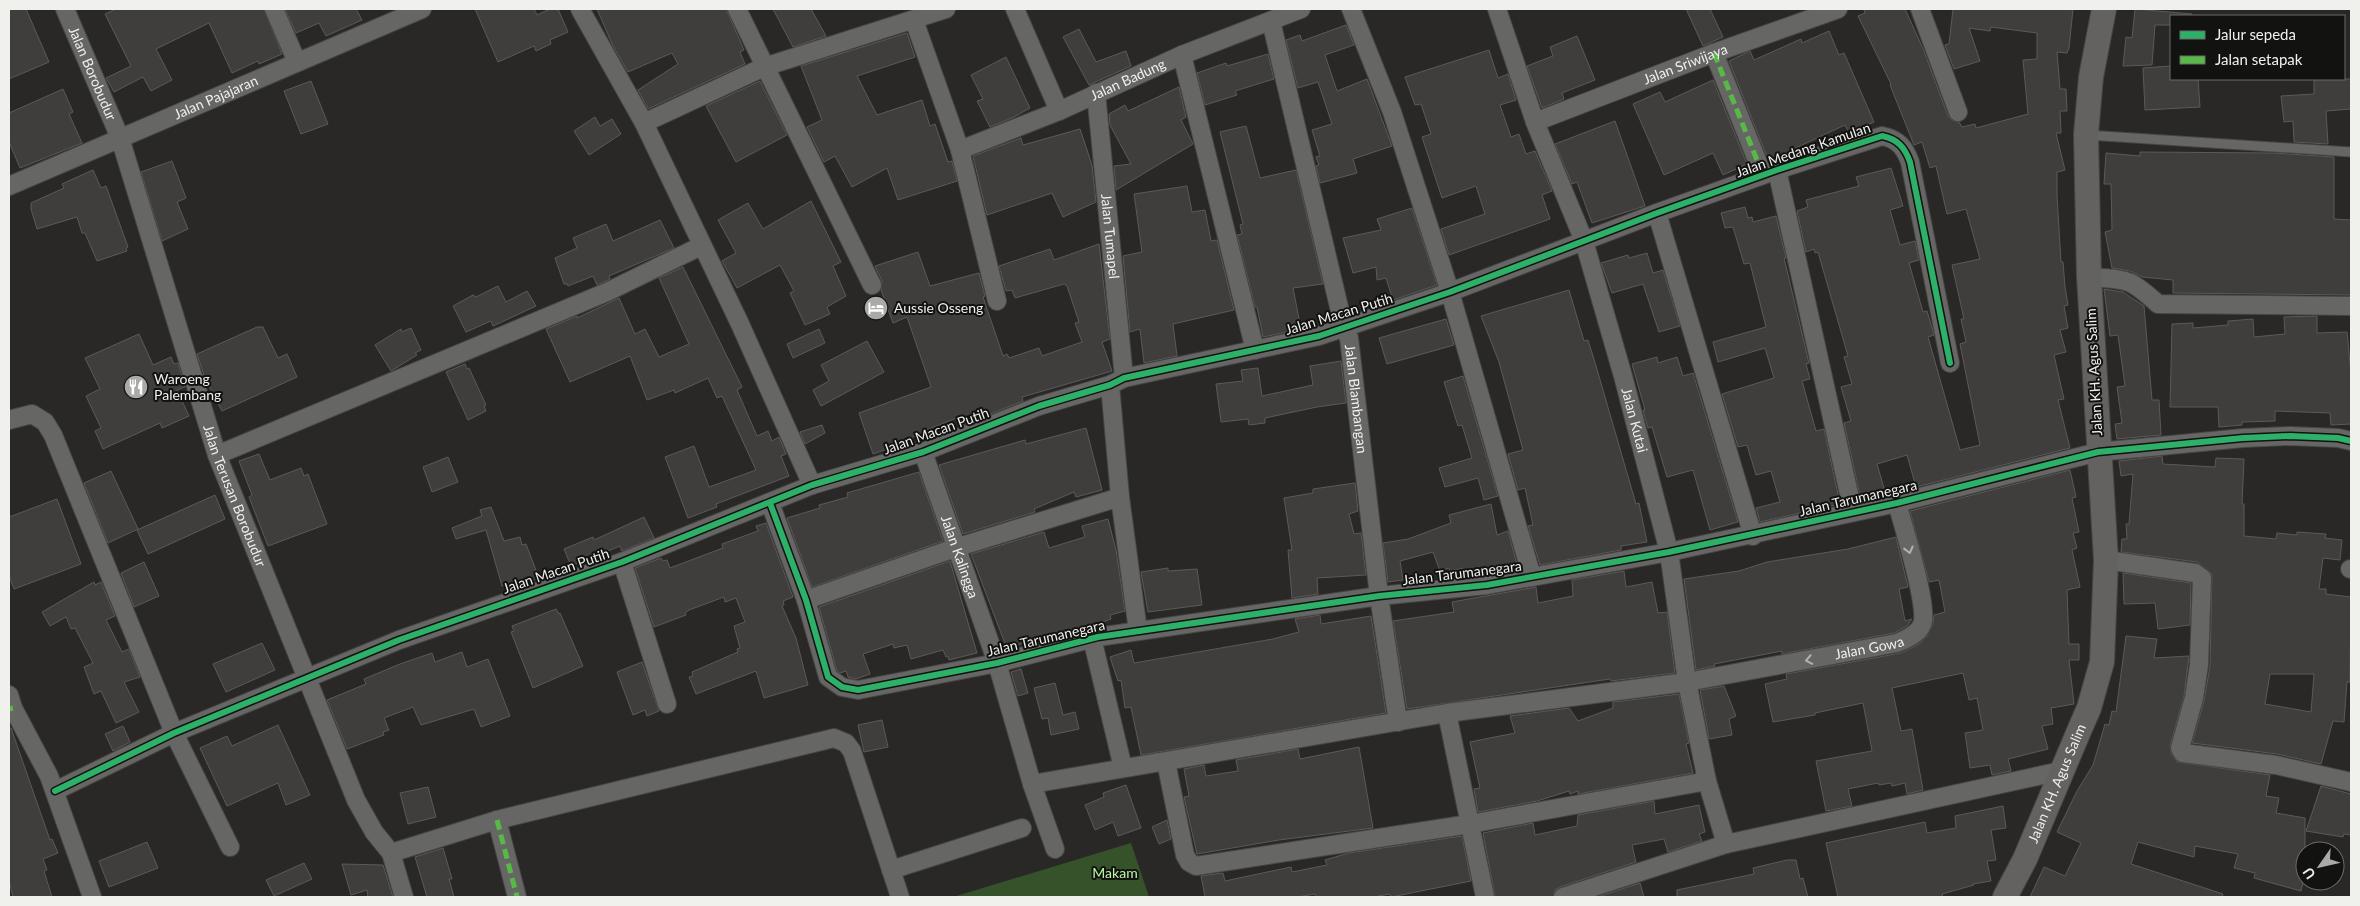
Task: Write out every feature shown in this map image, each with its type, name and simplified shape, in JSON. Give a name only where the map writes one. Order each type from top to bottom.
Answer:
[{"type":"street","name":"Jalan Borobudur","points":[[64,9],[120,138]]},
{"type":"street","points":[[274,9],[297,62]]},
{"type":"street","points":[[580,9],[644,122],[701,246],[740,324],[812,485]]},
{"type":"street","points":[[737,9],[872,285]]},
{"type":"street","points":[[644,122],[764,67],[946,9]]},
{"type":"street","points":[[1016,9],[1059,111]]},
{"type":"street","name":"Jalan Badung","points":[[960,150],[1059,111],[1182,55],[1301,9]]},
{"type":"street","points":[[1351,9],[1392,112],[1450,292],[1532,577]]},
{"type":"street","name":"Jalan Kutai","points":[[1497,9],[1534,122],[1584,241],[1623,376],[1669,552],[1688,682],[1707,781],[1726,844]]},
{"type":"street","name":"Jalan Sriwijaya","points":[[1534,122],[1714,53],[1838,9]]},
{"type":"street","points":[[1920,9],[1958,112]]},
{"type":"street","name":"Jalan KH. Agus Salim","points":[[2005,897],[2025,859],[2061,770],[2089,708],[2102,662],[2106,560],[2088,278],[2086,134],[2091,77],[2104,9]]},
{"type":"street","name":"Jalan Pajajaran","points":[[9,186],[418,10]]},
{"type":"street","points":[[914,20],[960,150],[997,300]]},
{"type":"street","name":"Jalan Blambangan","points":[[1270,21],[1344,328],[1349,338],[1379,596],[1398,722]]},
{"type":"street","points":[[1714,53],[1770,173],[1853,512]]},
{"type":"street","points":[[1182,55],[1255,350]]},
{"type":"street","name":"Jalan Tumapel","points":[[1096,93],[1117,382],[1120,497],[1138,631]]},
{"type":"street","name":"Jalan Medang Kamulan","points":[[1584,241],[1770,173],[1882,136],[1891,138],[1905,149],[1910,162],[1950,364]]},
{"type":"street","name":"Jalan Terusan Borobudur","points":[[120,138],[217,456],[356,800],[374,832],[391,853]]},
{"type":"street","points":[[1657,213],[1753,536]]},
{"type":"street","name":"Jalan Macan Putih","points":[[57,798],[174,733],[306,678],[398,640],[622,562],[812,485],[923,452],[1039,406],[1117,382],[1319,336],[1450,292],[1584,241]]},
{"type":"street","points":[[217,456],[607,292],[701,246]]},
{"type":"street","points":[[2088,278],[2127,280],[2141,287],[2158,304],[2351,306]]},
{"type":"street","points":[[9,420],[32,414],[45,422],[54,435],[174,733],[230,847]]},
{"type":"street","name":"Jalan Tarumanegara","points":[[806,600],[828,677],[842,687],[858,690],[997,663],[1092,638],[1379,596],[1487,585],[1753,536],[1897,503],[2098,452],[2243,438],[2290,436],[2338,438],[2351,441]]},
{"type":"street","name":"Jalan Kalingga","points":[[923,452],[955,548],[997,663],[1032,784],[1055,849]]},
{"type":"street","points":[[770,503],[806,600],[955,548],[1120,497]]},
{"type":"street","name":"Jalan Gowa","points":[[1688,682],[1897,643],[1909,638],[1918,631],[1922,622],[1920,596],[1897,503]]},
{"type":"street","points":[[2106,560],[2195,573],[2202,578],[2199,665],[2194,698],[2180,748],[2183,753],[2276,765],[2351,782]]},
{"type":"street","points":[[622,562],[667,704]]},
{"type":"street","points":[[1092,638],[1123,768]]},
{"type":"street","points":[[1032,784],[1448,713],[1589,693],[1688,682]]},
{"type":"street","points":[[10,704],[49,776],[92,897]]},
{"type":"street","points":[[1448,713],[1485,897]]},
{"type":"street","points":[[404,897],[391,853],[497,820],[834,738],[846,743],[852,752],[900,897]]},
{"type":"street","points":[[1166,762],[1185,855],[1189,862],[1196,866],[1470,824],[1707,781]]},
{"type":"street","points":[[1563,897],[1584,894],[1726,844],[2061,770]]},
{"type":"street","points":[[497,820],[517,897]]},
{"type":"street","points":[[891,870],[1022,828]]},
{"type":"lane","points":[[2086,134],[2351,152]]},
{"type":"green space","name":"Makam","points":[[1131,843],[1149,897],[953,897]]},
{"type":"building","points":[[9,9],[26,9],[49,62],[9,79]]},
{"type":"building","points":[[116,9],[264,9],[282,54],[259,64],[258,61],[232,73],[209,23],[156,49],[172,80],[151,91],[143,77],[114,92],[106,78],[131,66],[105,14]]},
{"type":"building","points":[[285,9],[356,9],[362,20],[326,36],[319,23],[296,33]]},
{"type":"building","points":[[475,9],[534,9],[537,15],[550,9],[558,9],[568,32],[550,40],[551,44],[536,51],[534,46],[498,62]]},
{"type":"building","points":[[597,9],[726,9],[744,50],[740,52],[745,64],[648,109],[638,90],[678,64],[672,53],[628,72],[613,46]]},
{"type":"building","points":[[773,9],[811,9],[826,36],[793,47]]},
{"type":"building","points":[[1686,9],[1710,9],[1723,37],[1703,46]]},
{"type":"building","points":[[1864,9],[1905,9],[1924,51],[1948,116],[1952,120],[1959,122],[1962,127],[1975,124],[1976,128],[2028,114],[2023,60],[2037,59],[2037,33],[1991,27],[1990,31],[1969,28],[1980,61],[1954,69],[1945,45],[1949,44],[1953,9],[2073,9],[2069,48],[2067,53],[2057,52],[2060,89],[2066,89],[2067,111],[2060,111],[2061,133],[2056,133],[2065,170],[2057,172],[2057,195],[2061,262],[2063,262],[2068,305],[2064,306],[2068,328],[2060,330],[2066,352],[2054,355],[2064,399],[2058,400],[2070,448],[1916,487],[1907,455],[1877,464],[1886,495],[1861,500],[1844,423],[1851,421],[1841,387],[1852,384],[1844,357],[1848,356],[1818,252],[1815,253],[1814,249],[1806,252],[1797,211],[1808,207],[1806,200],[1859,186],[1856,177],[1891,168],[1903,206],[1890,210],[1900,245],[1915,241],[1919,260],[1909,263],[1923,312],[1927,311],[1933,331],[1934,335],[1928,337],[1960,450],[1980,445],[1960,344],[1966,342],[1961,319],[1964,319],[1952,265],[1980,259],[1966,209],[1947,214],[1936,166],[1930,168],[1922,142],[1914,145],[1891,84],[1858,16],[1865,13]]},
{"type":"building","points":[[2135,9],[2192,14],[2170,15],[2170,25],[2155,25],[2152,65],[2123,66],[2126,37],[2132,38]]},
{"type":"building","points":[[1346,25],[1354,45],[1325,55],[1337,91],[1367,79],[1392,146],[1353,159],[1357,173],[1320,183],[1316,166],[1319,165],[1316,157],[1320,156],[1312,130],[1332,124],[1318,82],[1298,88],[1286,40],[1300,35],[1302,41]]},
{"type":"building","points":[[1079,29],[1096,62],[1126,51],[1131,66],[1089,85],[1063,37]]},
{"type":"building","points":[[1829,31],[1839,55],[1844,53],[1874,122],[1849,133],[1845,125],[1787,152],[1789,155],[1769,162],[1729,61],[1750,51],[1754,60],[1801,39],[1802,43]]},
{"type":"building","points":[[907,33],[915,57],[857,76],[877,115],[922,100],[930,126],[935,124],[948,162],[952,161],[957,181],[898,200],[887,168],[852,187],[835,156],[824,162],[807,127],[822,120],[801,66]]},
{"type":"building","points":[[1577,36],[1595,80],[1562,93],[1564,99],[1542,108],[1527,66],[1553,56],[1550,47]]},
{"type":"building","points":[[1489,50],[1498,78],[1508,74],[1516,100],[1500,105],[1511,137],[1519,134],[1526,154],[1535,151],[1552,191],[1542,195],[1550,219],[1449,255],[1441,229],[1485,214],[1476,186],[1442,198],[1422,137],[1431,134],[1421,104],[1415,105],[1405,77]]},
{"type":"building","points":[[1268,54],[1274,79],[1235,91],[1237,95],[1205,105],[1197,73],[1226,63],[1227,66]]},
{"type":"building","points":[[1006,57],[1030,108],[990,127],[977,101],[983,99],[971,75]]},
{"type":"building","points":[[2170,66],[2170,80],[2198,80],[2200,107],[2145,110],[2143,68]]},
{"type":"building","points":[[2351,79],[2351,109],[2326,111],[2328,144],[2294,142],[2293,121],[2284,122],[2281,96],[2314,94],[2314,80]]},
{"type":"building","points":[[1713,80],[1747,164],[1723,175],[1713,153],[1664,175],[1633,104],[1660,92],[1665,102]]},
{"type":"building","points":[[311,81],[328,124],[301,134],[284,91]]},
{"type":"building","points":[[760,81],[787,135],[736,162],[706,106]]},
{"type":"building","points":[[1179,87],[1186,117],[1181,120],[1193,144],[1116,190],[1114,166],[1131,164],[1110,125],[1109,114],[1125,105],[1128,111]]},
{"type":"building","points":[[63,89],[73,112],[69,114],[82,143],[20,168],[9,142],[9,113]]},
{"type":"building","points":[[595,117],[600,126],[612,119],[621,134],[589,155],[574,131]]},
{"type":"building","points":[[1615,121],[1645,206],[1592,223],[1577,182],[1572,184],[1555,144]]},
{"type":"building","points":[[1246,126],[1260,178],[1296,170],[1323,284],[1293,288],[1301,329],[1263,337],[1257,307],[1255,307],[1237,235],[1242,234],[1240,225],[1243,224],[1220,132]]},
{"type":"building","points":[[1080,129],[1092,165],[1096,202],[1063,217],[1052,193],[987,215],[973,156],[1021,138],[1023,145]]},
{"type":"building","points":[[2140,152],[2274,153],[2334,157],[2334,219],[2351,220],[2351,295],[2173,293],[2173,280],[2142,277],[2130,271],[2112,268],[2105,232],[2112,230],[2111,184],[2104,184],[2106,153],[2140,156]]},
{"type":"building","points":[[172,161],[186,198],[177,202],[188,229],[162,241],[141,172]]},
{"type":"building","points":[[93,170],[101,188],[106,186],[128,247],[126,248],[127,251],[97,261],[85,233],[82,233],[77,217],[37,229],[31,209],[31,203],[64,188],[62,184]]},
{"type":"building","points":[[1187,186],[1192,212],[1205,210],[1211,241],[1217,240],[1234,310],[1173,324],[1177,356],[1144,363],[1140,329],[1130,332],[1123,256],[1142,252],[1134,194]]},
{"type":"building","points":[[811,201],[841,262],[833,266],[846,296],[827,307],[830,314],[805,325],[790,293],[794,291],[780,265],[737,288],[722,261],[736,253],[718,220],[748,203],[763,229]]},
{"type":"building","points":[[1745,207],[1748,218],[1752,217],[1753,222],[1776,216],[1809,363],[1806,364],[1810,379],[1802,381],[1816,431],[1824,429],[1840,504],[1760,522],[1756,508],[1780,502],[1771,471],[1756,475],[1747,445],[1738,447],[1722,394],[1774,378],[1765,348],[1718,362],[1713,342],[1766,327],[1750,263],[1744,264],[1733,227],[1725,228],[1721,213]]},
{"type":"building","points":[[1412,208],[1437,285],[1393,300],[1386,278],[1377,280],[1376,267],[1353,273],[1343,238],[1381,230],[1377,219]]},
{"type":"building","points":[[660,220],[674,248],[609,276],[610,279],[597,285],[593,276],[568,286],[564,284],[555,258],[577,248],[573,238],[606,224],[613,241]]},
{"type":"building","points":[[1099,244],[1110,339],[1102,342],[1112,371],[1022,397],[1023,401],[962,425],[959,417],[924,431],[925,433],[895,443],[896,446],[873,454],[859,413],[931,387],[907,317],[893,323],[881,290],[882,281],[875,266],[918,252],[930,286],[979,273],[985,296],[983,297],[1003,356],[1007,354],[1009,358],[1039,348],[1042,356],[1082,342],[1075,323],[1079,322],[1067,286],[1064,284],[1015,298],[1012,290],[1006,291],[999,266],[1050,249],[1054,260]]},
{"type":"building","points":[[1647,253],[1653,273],[1663,270],[1680,326],[1659,332],[1643,284],[1612,293],[1601,263],[1628,255],[1629,258]]},
{"type":"building","points":[[683,267],[742,387],[737,390],[757,436],[768,431],[772,441],[779,437],[786,454],[781,456],[789,476],[716,504],[717,507],[688,518],[665,457],[694,446],[709,487],[756,470],[722,396],[717,398],[708,378],[675,393],[674,390],[647,400],[630,356],[570,382],[546,329],[577,316],[577,318],[619,298],[635,334],[645,329],[659,357],[689,344],[659,278]]},
{"type":"building","points":[[498,286],[506,302],[527,291],[536,306],[493,326],[491,321],[466,332],[453,306],[473,295],[476,297]]},
{"type":"building","points":[[2104,289],[2123,292],[2144,306],[2152,400],[2159,400],[2161,435],[2117,439],[2115,424],[2122,423],[2117,387],[2125,386],[2118,335],[2110,336]]},
{"type":"building","points":[[1569,290],[1584,341],[1588,340],[1636,504],[1639,503],[1647,542],[1621,546],[1621,550],[1540,565],[1528,526],[1533,525],[1525,488],[1518,490],[1508,454],[1523,450],[1499,362],[1481,316]]},
{"type":"building","points":[[2317,316],[2317,333],[2347,332],[2351,373],[2351,424],[2331,425],[2330,413],[2275,411],[2275,421],[2242,422],[2242,425],[2219,427],[2218,407],[2170,407],[2172,324],[2193,323],[2193,328],[2228,325],[2228,321],[2253,319],[2254,337],[2285,334],[2284,317]]},
{"type":"building","points":[[1446,319],[1454,345],[1387,364],[1379,338]]},
{"type":"building","points":[[257,327],[263,327],[278,358],[287,354],[297,377],[222,411],[205,378],[197,354]]},
{"type":"building","points":[[411,328],[421,350],[415,353],[417,355],[391,371],[375,345],[401,329],[402,332]]},
{"type":"building","points":[[819,329],[825,343],[793,358],[787,344]]},
{"type":"building","points":[[139,334],[153,365],[171,357],[174,364],[178,363],[185,387],[177,390],[189,416],[162,428],[160,423],[103,449],[95,431],[101,428],[86,396],[100,389],[85,358]]},
{"type":"building","points":[[867,341],[884,372],[821,406],[813,390],[829,381],[821,365]]},
{"type":"building","points":[[1657,357],[1658,363],[1677,357],[1683,376],[1693,373],[1738,522],[1710,530],[1693,470],[1667,477],[1652,427],[1648,428],[1632,364]]},
{"type":"building","points":[[1341,361],[1346,403],[1265,418],[1265,423],[1249,425],[1248,419],[1221,422],[1216,384],[1243,381],[1241,370],[1258,368],[1262,396],[1313,385],[1310,366]]},
{"type":"building","points":[[465,364],[467,369],[469,368],[486,405],[484,406],[486,411],[468,420],[446,372]]},
{"type":"building","points":[[1463,376],[1498,496],[1484,500],[1478,478],[1445,487],[1439,468],[1472,458],[1462,425],[1458,426],[1444,382]]},
{"type":"building","points":[[822,425],[825,433],[805,444],[800,432]]},
{"type":"building","points":[[1086,428],[1102,490],[1076,497],[1074,492],[1034,509],[1035,512],[963,534],[939,465],[1025,440],[1026,444]]},
{"type":"building","points":[[259,454],[270,480],[301,468],[304,476],[308,474],[327,524],[268,546],[249,497],[252,495],[239,461]]},
{"type":"building","points":[[2162,456],[2163,464],[2215,467],[2216,458],[2244,459],[2242,504],[2244,504],[2244,536],[2276,539],[2277,533],[2297,535],[2297,532],[2326,534],[2325,538],[2342,540],[2340,560],[2323,558],[2319,589],[2326,589],[2326,594],[2351,597],[2350,682],[2347,682],[2344,722],[2333,721],[2321,764],[2277,754],[2192,743],[2204,701],[2210,666],[2212,574],[2197,562],[2121,552],[2122,539],[2127,539],[2126,524],[2129,524],[2133,474],[2121,476],[2119,461]],"holes":[[[2270,674],[2314,674],[2311,712],[2265,704]]]},
{"type":"building","points":[[448,457],[458,482],[432,492],[423,467]]},
{"type":"building","points":[[2070,470],[2076,497],[2072,498],[2079,532],[2073,533],[2077,548],[2072,550],[2080,587],[2067,590],[2069,644],[2079,644],[2079,660],[2069,660],[2074,704],[2051,708],[2053,724],[2042,726],[2048,749],[2008,759],[2011,771],[1992,775],[1990,765],[1970,768],[1965,733],[1983,730],[1977,698],[1969,700],[1963,673],[1892,688],[1901,731],[1912,729],[1923,790],[1907,794],[1905,783],[1892,786],[1891,783],[1879,785],[1878,783],[1848,789],[1852,806],[1826,811],[1816,761],[1872,751],[1863,703],[1815,713],[1815,715],[1773,722],[1765,684],[1787,679],[1786,674],[1901,653],[1919,644],[1927,636],[1933,624],[1934,615],[1945,612],[1939,580],[1929,582],[1910,511]]},
{"type":"building","points":[[111,471],[138,529],[108,543],[84,483]]},
{"type":"building","points":[[919,472],[943,541],[812,587],[787,518],[820,508],[819,505],[848,497],[847,493]]},
{"type":"building","points":[[1355,483],[1358,511],[1349,514],[1354,534],[1361,533],[1366,575],[1317,578],[1318,594],[1292,598],[1288,550],[1292,550],[1284,498],[1313,493],[1313,489]]},
{"type":"building","points":[[215,495],[225,519],[148,554],[137,530]]},
{"type":"building","points":[[57,499],[81,564],[14,589],[9,576],[9,517]]},
{"type":"building","points":[[1491,504],[1497,535],[1508,531],[1518,568],[1468,576],[1464,568],[1450,571],[1449,568],[1440,571],[1433,552],[1400,561],[1403,580],[1388,582],[1383,543],[1408,539],[1451,523],[1449,515]]},
{"type":"building","points":[[491,507],[504,541],[520,537],[522,545],[526,544],[539,578],[508,590],[506,585],[502,586],[486,530],[456,539],[452,528],[482,516],[480,510]]},
{"type":"building","points":[[644,517],[654,538],[622,551],[620,546],[571,566],[564,549],[593,537],[594,540]]},
{"type":"building","points":[[1108,519],[1116,550],[1125,611],[1110,615],[1111,619],[1084,629],[1051,638],[1049,634],[1007,649],[971,554],[1044,532],[1049,548],[1085,537],[1082,526]]},
{"type":"building","points":[[766,523],[793,597],[783,601],[784,605],[782,606],[796,638],[808,685],[764,698],[756,671],[696,694],[689,677],[693,676],[692,672],[738,652],[737,649],[740,648],[734,626],[745,622],[736,598],[725,602],[724,597],[689,610],[685,613],[686,615],[654,627],[635,568],[661,558],[663,561],[667,560],[670,568],[723,548],[722,544],[758,531],[756,526]]},
{"type":"building","points":[[1896,537],[1908,587],[1899,589],[1905,621],[1912,619],[1907,626],[1894,633],[1782,654],[1782,651],[1714,664],[1715,666],[1696,670],[1684,579],[1739,571],[1767,562],[1848,549]]},
{"type":"building","points":[[950,561],[977,653],[949,660],[943,650],[911,659],[907,645],[894,648],[893,644],[863,654],[870,674],[856,679],[848,677],[846,671],[840,673],[837,671],[819,607]]},
{"type":"building","points":[[144,562],[159,596],[134,607],[121,573]]},
{"type":"building","points":[[1168,568],[1168,571],[1197,569],[1202,605],[1148,612],[1141,572]]},
{"type":"building","points":[[1624,571],[1626,587],[1652,582],[1658,613],[1667,612],[1675,673],[1611,681],[1610,679],[1407,709],[1393,621],[1454,612],[1452,602],[1536,587],[1538,603],[1573,596],[1572,580]]},
{"type":"building","points":[[2123,573],[2191,583],[2190,625],[2158,629],[2155,603],[2124,604]]},
{"type":"building","points":[[94,582],[95,585],[101,582],[115,616],[106,620],[122,652],[129,649],[140,677],[124,682],[139,712],[116,723],[101,691],[94,694],[84,667],[93,663],[75,628],[71,629],[66,617],[50,626],[42,612]]},
{"type":"building","points":[[556,609],[560,613],[583,666],[533,688],[511,632],[514,631],[512,626]]},
{"type":"building","points":[[1320,615],[1321,624],[1371,616],[1386,713],[1141,755],[1131,707],[1125,708],[1121,680],[1118,681],[1110,657],[1131,650],[1134,663],[1273,639],[1299,632],[1295,619]]},
{"type":"building","points":[[2126,636],[2157,639],[2154,658],[2189,656],[2184,696],[2170,746],[2171,753],[2177,762],[2270,775],[2266,796],[2279,798],[2276,813],[2305,818],[2305,841],[2295,841],[2295,889],[2254,878],[2255,873],[2234,868],[2238,854],[2195,846],[2194,857],[2138,842],[2131,864],[2223,894],[2222,897],[2030,897],[2044,867],[2065,876],[2081,843],[2057,832],[2077,791],[2093,765],[2105,724],[2109,725],[2112,711],[2116,712]]},
{"type":"building","points":[[262,643],[275,670],[226,692],[213,664]]},
{"type":"building","points":[[462,652],[467,667],[488,659],[510,716],[481,727],[474,709],[421,725],[413,707],[384,718],[389,730],[383,732],[384,735],[347,749],[327,700],[366,684],[364,679],[400,664],[432,653],[435,662]]},
{"type":"building","points":[[642,662],[659,711],[647,716],[645,710],[633,715],[617,672]]},
{"type":"building","points":[[1021,669],[1028,693],[1018,696],[1011,672]]},
{"type":"building","points":[[1055,683],[1063,715],[1075,712],[1079,729],[1051,735],[1048,718],[1042,719],[1034,688]]},
{"type":"building","points":[[1724,686],[1736,716],[1729,719],[1732,735],[1709,739],[1700,690]]},
{"type":"building","points":[[1679,694],[1689,743],[1686,744],[1693,773],[1578,794],[1578,791],[1570,794],[1569,791],[1537,801],[1478,812],[1474,789],[1480,788],[1470,742],[1515,733],[1510,716],[1569,708],[1578,721],[1613,708],[1613,702]]},
{"type":"building","points":[[882,720],[888,747],[864,752],[858,725]]},
{"type":"building","points":[[278,725],[310,795],[286,805],[278,783],[227,806],[200,748],[227,736],[232,746]]},
{"type":"building","points":[[123,726],[130,742],[113,751],[105,734]]},
{"type":"building","points":[[9,728],[11,728],[50,840],[52,839],[58,853],[43,859],[47,870],[44,871],[52,897],[13,897],[9,881]]},
{"type":"building","points":[[1359,747],[1373,828],[1279,840],[1197,854],[1184,797],[1189,796],[1184,769],[1204,765],[1206,776],[1238,771],[1236,760],[1298,749],[1300,759]]},
{"type":"building","points":[[1126,785],[1141,828],[1118,836],[1113,822],[1095,830],[1085,805],[1104,797],[1103,793]]},
{"type":"building","points":[[2321,786],[2351,794],[2351,835],[2344,834],[2343,837],[2306,831]]},
{"type":"building","points":[[428,787],[436,817],[408,824],[400,793]]},
{"type":"building","points":[[1654,801],[1655,814],[1699,805],[1705,832],[1699,834],[1702,841],[1668,852],[1664,839],[1632,845],[1636,862],[1560,887],[1555,890],[1553,897],[1495,897],[1483,833],[1533,823],[1535,835],[1577,826],[1578,815]]},
{"type":"building","points":[[2003,806],[2006,828],[1991,830],[1996,860],[1987,861],[1991,881],[1973,884],[1942,894],[1943,897],[1838,897],[1826,843],[1925,822],[1927,833],[1956,828],[1955,816]]},
{"type":"building","points":[[1167,820],[1171,839],[1159,844],[1152,827]]},
{"type":"building","points":[[1462,836],[1471,881],[1391,897],[1390,894],[1373,897],[1316,897],[1315,894],[1297,897],[1205,897],[1201,876],[1223,873],[1225,881],[1291,867],[1292,872],[1327,865],[1325,860],[1349,853]]},
{"type":"building","points":[[147,842],[158,868],[109,887],[99,861]]},
{"type":"building","points":[[443,848],[452,879],[449,879],[454,897],[427,897],[415,857]]},
{"type":"building","points":[[1787,860],[1796,860],[1800,879],[1803,878],[1808,897],[1677,897],[1677,890],[1754,874],[1753,868]]},
{"type":"building","points":[[304,863],[312,879],[274,896],[266,880]]},
{"type":"building","points":[[342,864],[383,865],[393,897],[368,897],[367,890],[351,895]]},
{"type":"building","points":[[1640,883],[1644,897],[1597,897]]},
{"type":"marked path","points":[[1714,53],[1763,175]]},
{"type":"marked path","points":[[9,709],[13,708]]},
{"type":"marked path","points":[[497,820],[517,897]]},
{"type":"cycle path","points":[[55,791],[174,733],[399,640],[622,562],[812,485],[923,452],[1039,406],[1110,385],[1124,378],[1319,336],[1450,292],[1657,213],[1777,170],[1882,136],[1897,142],[1906,152],[1910,162],[1950,363]]},
{"type":"cycle path","points":[[770,503],[806,600],[828,677],[842,687],[858,690],[997,663],[1098,637],[1379,596],[1487,585],[1669,552],[1897,503],[2098,452],[2243,438],[2290,436],[2338,438],[2351,441]]},
{"type":"place","name":"Aussie Osseng","points":[[876,308]]},
{"type":"place","name":"Waroeng Palembang","points":[[136,387]]}]
